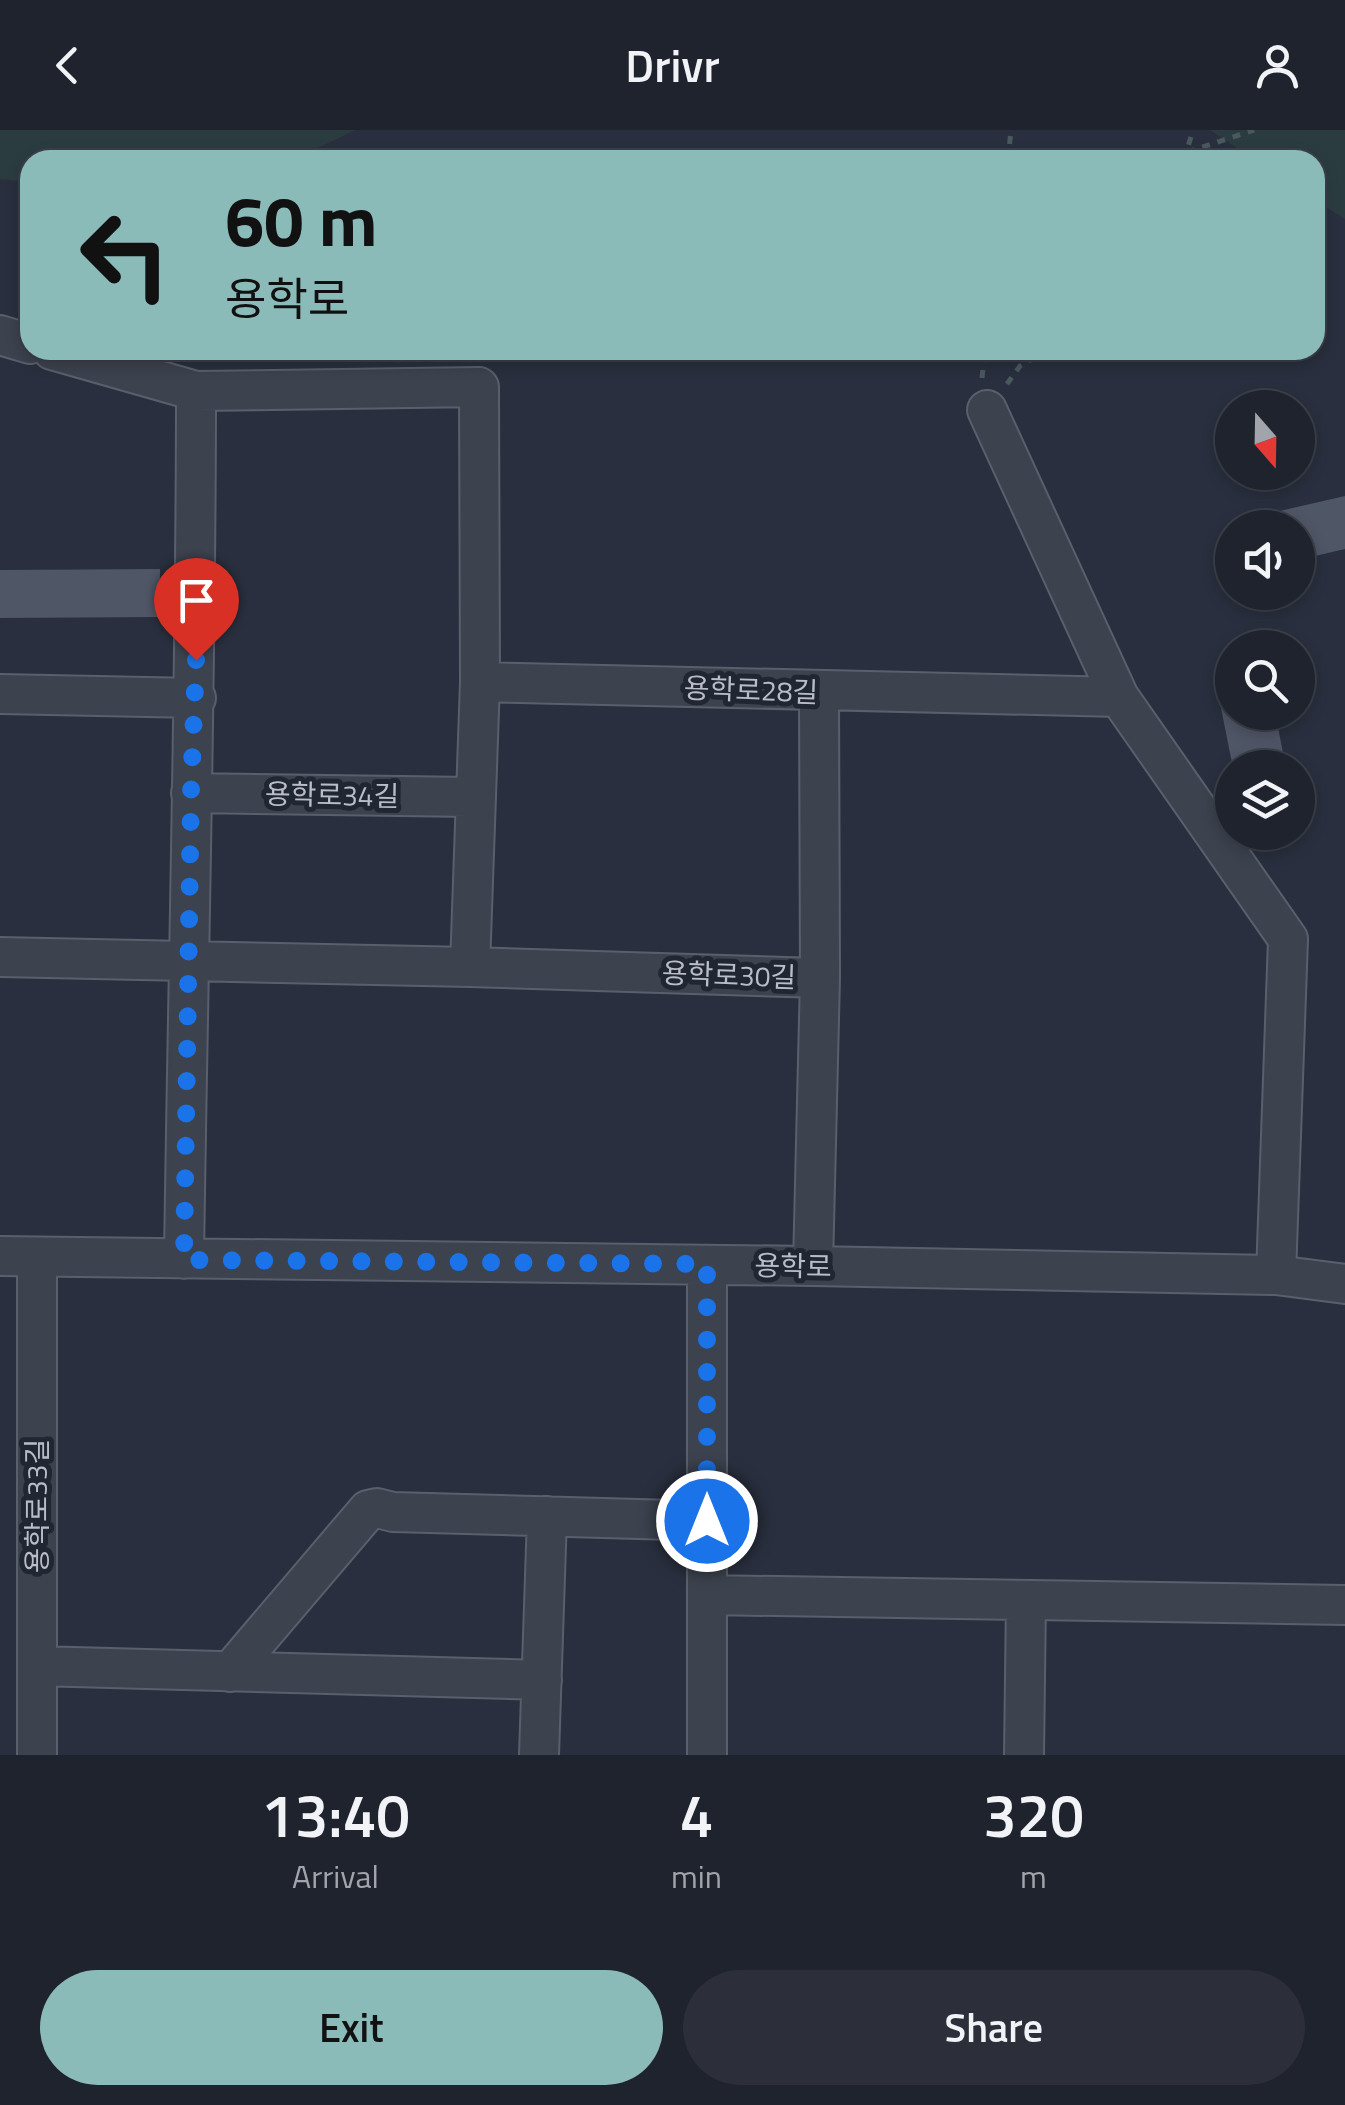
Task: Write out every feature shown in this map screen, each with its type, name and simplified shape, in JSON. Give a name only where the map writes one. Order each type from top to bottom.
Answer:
[{"type":"street","points":[[88,360],[196,390],[479,387],[480,682],[470,966]]},
{"type":"street","points":[[184,1260],[196,698],[196,390]]},
{"type":"street","points":[[987,410],[1119,697],[1288,939],[1276,1275]]},
{"type":"street","name":"용학로28길","points":[[480,682],[1119,697]]},
{"type":"street","points":[[819,692],[820,978]]},
{"type":"street","points":[[0,694],[196,698]]},
{"type":"street","name":"용학로34길","points":[[191,792],[474,797]]},
{"type":"street","name":"용학로30길","points":[[0,957],[470,966],[820,978],[813,1266]]},
{"type":"street","name":"용학로","points":[[18,1257],[1276,1275],[1345,1284]]},
{"type":"street","name":"용학로33길","points":[[18,1257],[37,1666],[37,1755]]},
{"type":"street","points":[[707,1264],[707,1755]]},
{"type":"street","points":[[230,1672],[368,1510],[707,1521]]},
{"type":"street","points":[[539,1755],[547,1516]]},
{"type":"street","points":[[707,1595],[1345,1605]]},
{"type":"street","points":[[1024,1755],[1026,1600]]},
{"type":"street","points":[[37,1666],[542,1680]]},
{"type":"path","points":[[1193,150],[1254,130]]},
{"type":"path","points":[[987,410],[1020,366],[1030,360]]},
{"type":"shaded area","points":[[0,130],[355,130],[314,150],[20,150],[20,181],[0,179]]},
{"type":"shaded area","points":[[1210,130],[1345,130],[1345,219],[1325,206],[1325,150],[1240,150]]},
{"type":"building","points":[[1345,496],[1345,549],[1315,556],[1315,510],[1284,510]]},
{"type":"building","points":[[160,569],[160,617],[0,618],[0,570]]},
{"type":"building","points":[[1225,730],[1279,730],[1282,750],[1229,750]]},
{"type":"route","points":[[196,660],[184,1260],[707,1264],[707,1521]]}]
